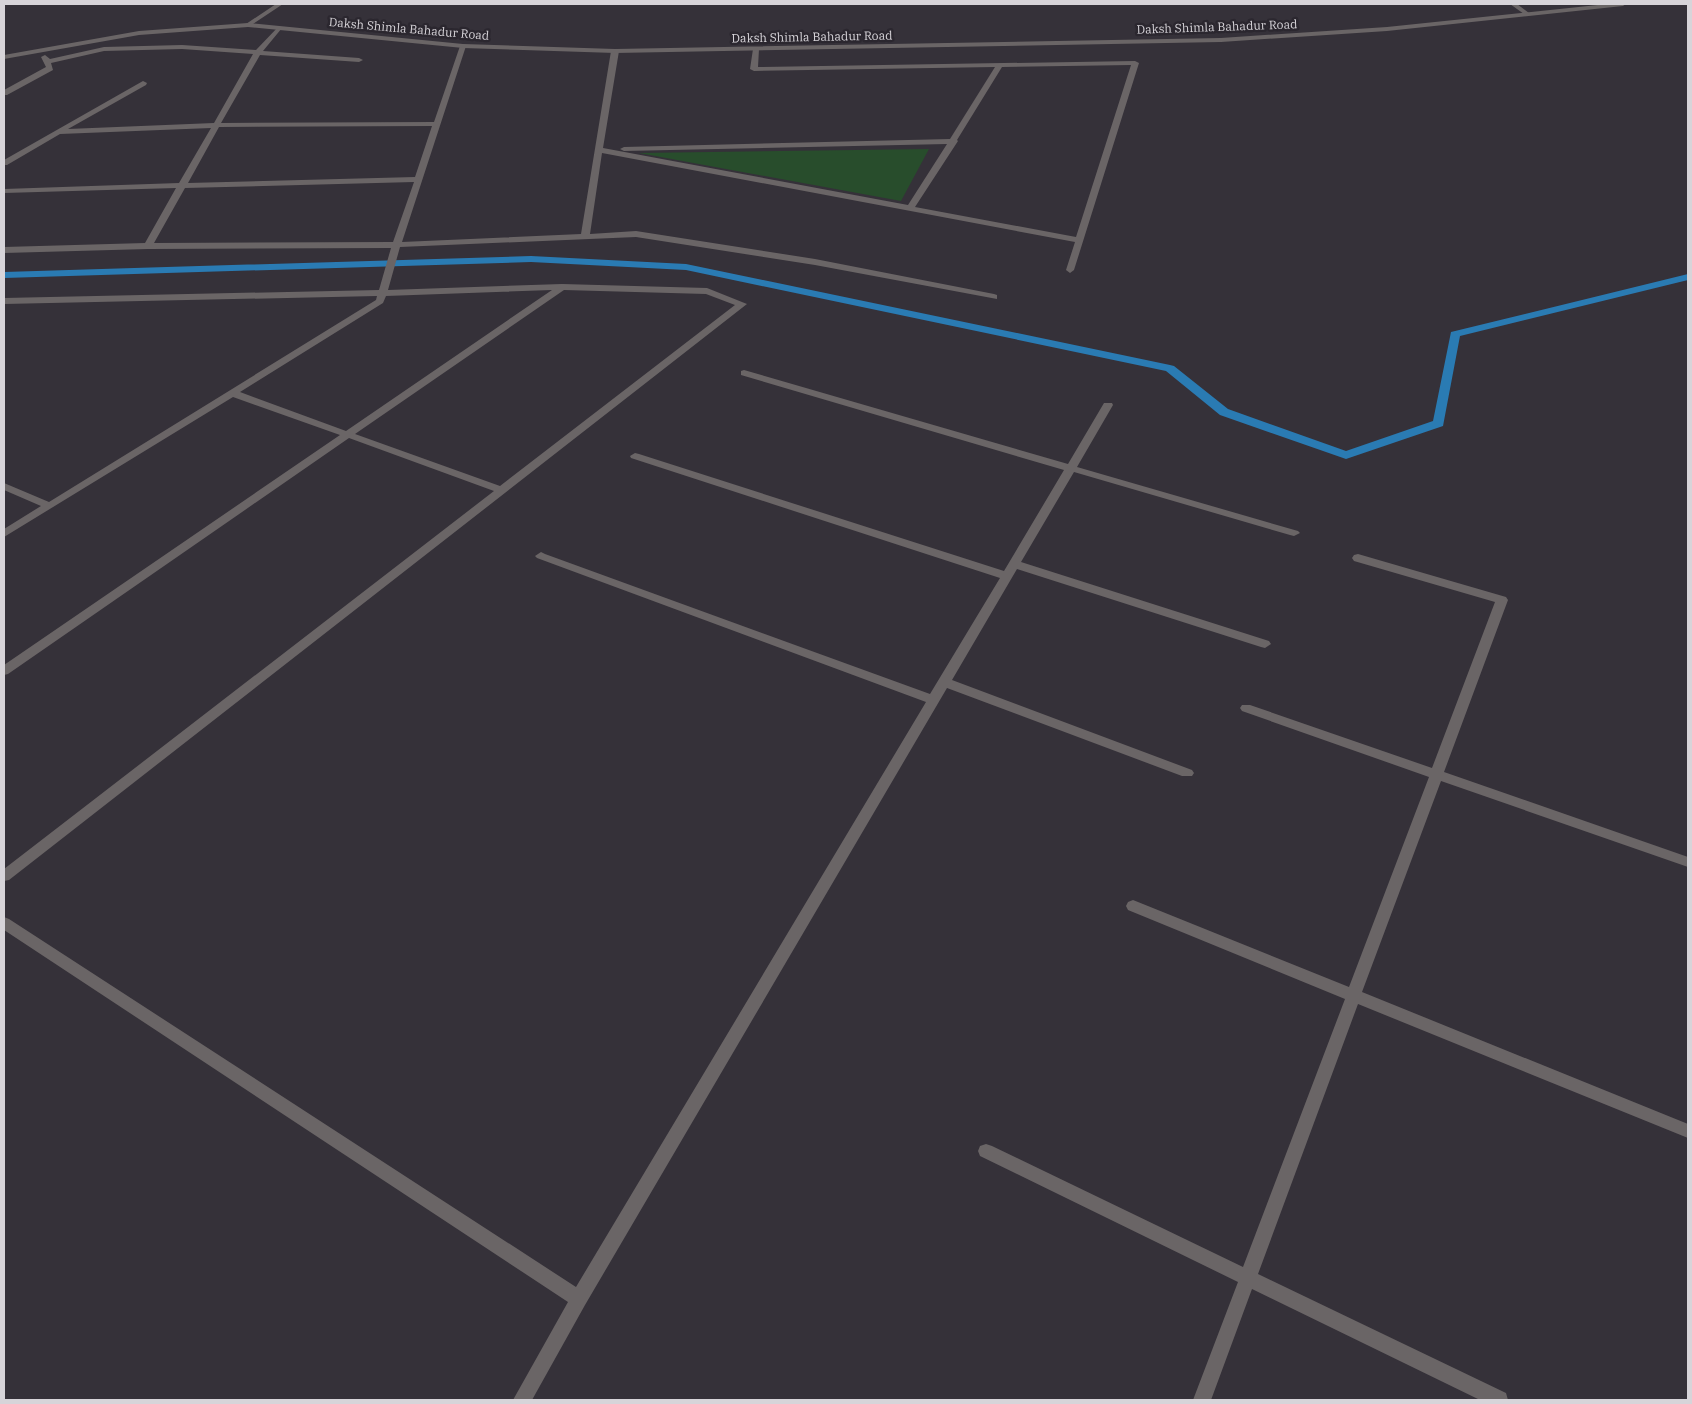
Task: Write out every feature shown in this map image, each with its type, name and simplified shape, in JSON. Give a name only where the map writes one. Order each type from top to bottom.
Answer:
[{"type":"street","points":[[248,25],[280,4]]},
{"type":"street","points":[[1513,4],[1526,13]]},
{"type":"street","name":"Daksh Shimla Bahadur Road","points":[[4,57],[139,33],[248,25],[463,46],[614,52],[1221,40],[1388,29],[1623,4]]},
{"type":"street","points":[[148,246],[257,53],[279,28]]},
{"type":"street","points":[[4,534],[380,301],[395,248],[463,46]]},
{"type":"street","points":[[47,62],[104,49],[182,47],[359,60]]},
{"type":"street","points":[[756,49],[754,69],[1135,63],[1070,270]]},
{"type":"street","points":[[4,93],[50,68],[41,50]]},
{"type":"street","points":[[585,237],[614,52]]},
{"type":"street","points":[[910,208],[954,141],[1000,65]]},
{"type":"street","points":[[4,163],[143,83]]},
{"type":"street","points":[[56,132],[216,125],[437,124]]},
{"type":"street","points":[[599,150],[954,141]]},
{"type":"street","points":[[599,150],[1080,240]]},
{"type":"street","points":[[4,191],[418,179]]},
{"type":"street","points":[[4,250],[148,246],[395,248],[636,234],[815,262],[994,297]]},
{"type":"street","points":[[4,670],[562,287]]},
{"type":"street","points":[[4,301],[562,287],[707,291],[742,304],[4,876]]},
{"type":"street","points":[[744,373],[1294,533]]},
{"type":"street","points":[[232,393],[502,490]]},
{"type":"street","points":[[522,1400],[579,1300],[1108,405]]},
{"type":"street","points":[[636,456],[1011,570],[1266,644]]},
{"type":"street","points":[[4,486],[50,506]]},
{"type":"street","points":[[541,556],[934,700]]},
{"type":"street","points":[[1202,1400],[1502,600],[1358,558]]},
{"type":"street","points":[[944,682],[1187,773]]},
{"type":"street","points":[[1246,708],[1688,862]]},
{"type":"street","points":[[1133,906],[1688,1131]]},
{"type":"street","points":[[4,923],[579,1300]]},
{"type":"street","points":[[986,1151],[1498,1400]]},
{"type":"green space","points":[[929,149],[901,201],[639,153]]},
{"type":"waterway","points":[[4,275],[531,259],[686,267],[1170,368],[1224,412],[1346,455],[1439,423],[1455,334],[1688,277]]}]
